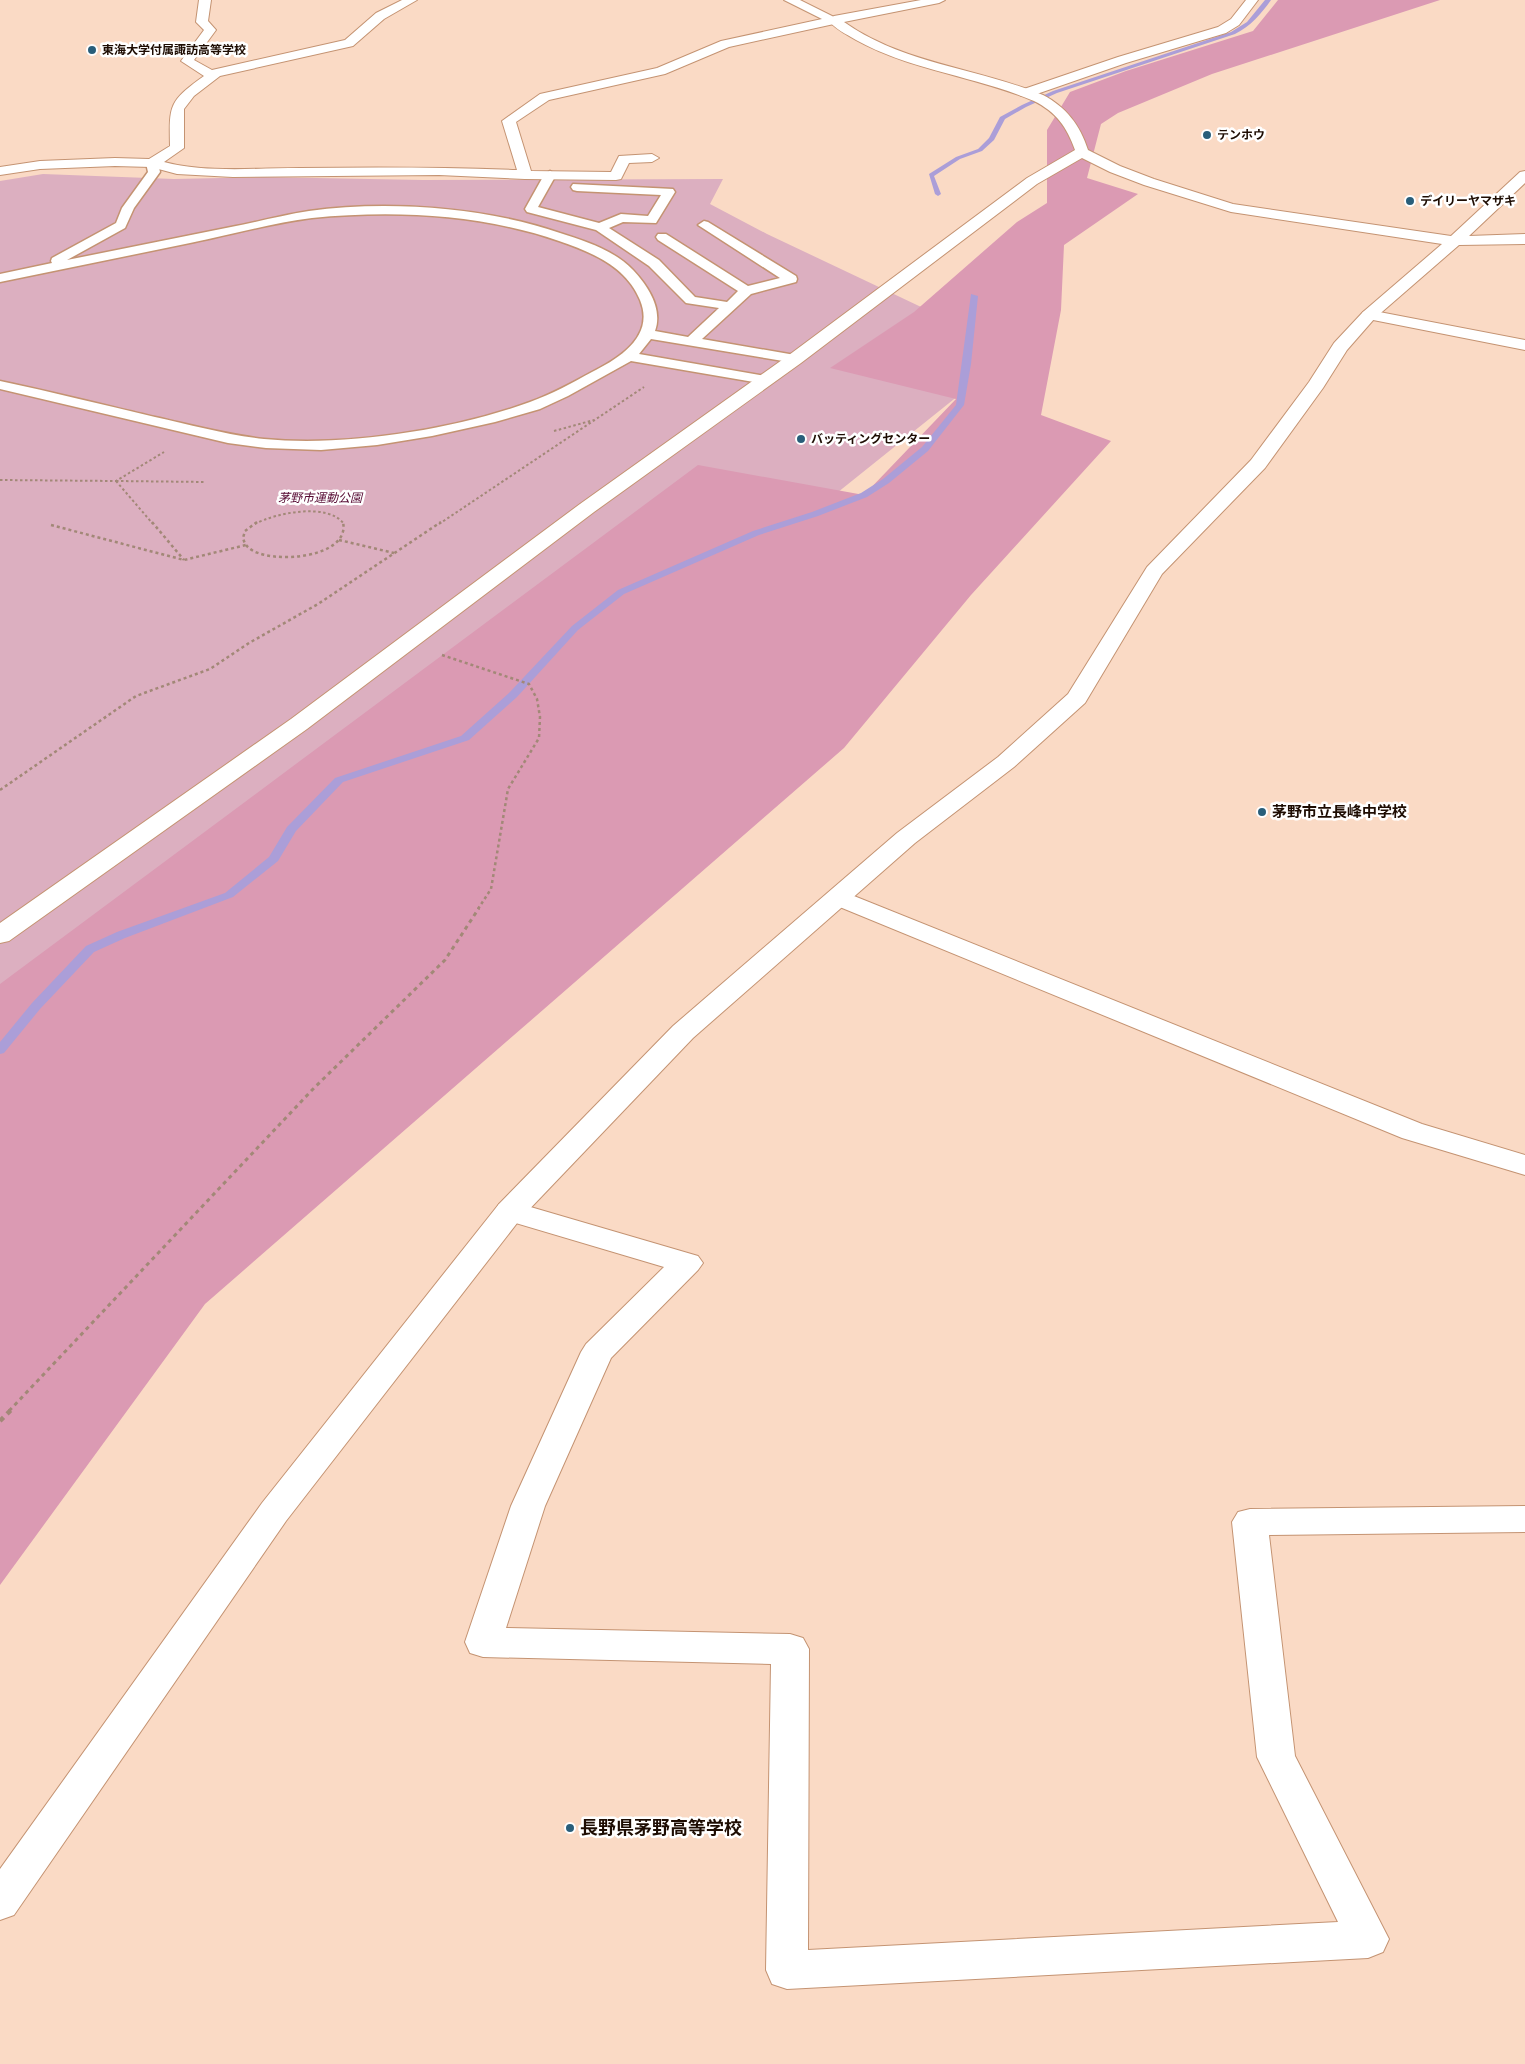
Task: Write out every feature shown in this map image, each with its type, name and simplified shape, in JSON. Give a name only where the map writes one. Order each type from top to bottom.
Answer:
[{"type":"street","points":[[205,0],[202,22],[210,30],[187,61],[212,75]]},
{"type":"street","points":[[152,163],[177,148],[176,111],[180,104],[212,75],[220,71],[350,42],[380,16],[412,0]]},
{"type":"street","points":[[790,0],[834,20],[868,41],[936,67],[1026,93],[1051,104],[1075,128],[1082,152],[1149,182],[1231,208],[1453,241],[1525,239]]},
{"type":"street","points":[[525,175],[509,121],[545,97],[661,71],[725,44],[834,20],[939,0]]},
{"type":"street","points":[[1026,93],[1122,60],[1222,30],[1235,22],[1252,0]]},
{"type":"street","points":[[0,935],[300,724],[587,508],[795,359],[1032,181],[1082,152]]},
{"type":"street","points":[[0,171],[40,165],[152,163],[178,170],[233,173],[439,171],[525,175],[616,176],[624,159],[652,158]]},
{"type":"street","points":[[0,1902],[274,1512],[510,1211],[683,1032],[906,838],[1006,762],[1077,698],[1154,571],[1258,464],[1317,384],[1340,348],[1370,315],[1525,175]]},
{"type":"street","points":[[1370,315],[1525,345]]},
{"type":"street","points":[[839,898],[1412,1131],[1525,1165]]},
{"type":"street","points":[[510,1211],[687,1263],[597,1352],[528,1506],[483,1642],[790,1649],[787,1970],[1368,1939],[1276,1757],[1250,1522],[1525,1518]]},
{"type":"lane","points":[[43,269],[121,225],[128,208],[154,172],[152,163]]},
{"type":"lane","points":[[550,175],[531,209],[600,227],[654,263],[691,300],[730,306]]},
{"type":"lane","points":[[577,187],[669,192],[652,220],[621,218],[600,227]]},
{"type":"lane","points":[[0,278],[310,215],[350,211],[456,214],[500,220],[556,235],[601,252],[633,275],[647,298],[652,315],[647,334],[630,356],[562,395],[507,415],[432,432],[377,441],[325,445],[238,440],[0,385]]},
{"type":"lane","points":[[692,341],[746,291],[791,279],[704,225]]},
{"type":"lane","points":[[662,237],[746,291]]},
{"type":"lane","points":[[647,334],[795,359]]},
{"type":"lane","points":[[630,356],[766,380]]},
{"type":"path","points":[[0,790],[136,696],[210,669],[249,643],[318,604],[646,386]]},
{"type":"path","points":[[116,481],[199,431]]},
{"type":"path","points":[[0,480],[205,482]]},
{"type":"path","points":[[116,481],[184,560]]},
{"type":"path","points":[[296,512],[317,512],[332,515],[344,522],[345,527],[339,540],[319,552],[294,556],[263,554],[251,550],[243,540],[244,535],[254,524],[269,517],[296,512]]},
{"type":"path","points":[[51,525],[184,560],[246,545]]},
{"type":"path","points":[[339,540],[394,553]]},
{"type":"path","points":[[0,1421],[314,1088],[445,960],[491,889],[508,789],[539,738],[540,717],[537,699],[529,684],[433,652]]},
{"type":"green space","name":"茅野市運動公園","points":[[43,174],[174,179],[262,177],[423,180],[723,179],[710,204],[767,234],[1014,351],[0,1164],[0,181]]},
{"type":"shaded area","points":[[1278,0],[1440,0],[1212,74],[1118,113],[1101,124],[1087,178],[1138,194],[1064,245],[1061,310],[1041,415],[1111,441],[971,595],[844,748],[205,1304],[0,1585],[0,984],[698,465],[864,495],[956,399],[830,368],[914,312],[1017,222],[1047,203],[1047,130],[1070,92],[1126,71],[1253,31]]},
{"type":"waterway","points":[[938,194],[931,175],[958,158],[980,150],[992,139],[1002,118],[1055,92],[1233,33],[1257,15],[1268,0]]},
{"type":"waterway","points":[[0,1050],[36,1006],[90,949],[121,935],[229,895],[274,859],[291,829],[339,780],[465,738],[513,695],[575,628],[621,592],[756,533],[815,514],[864,495],[886,481],[925,449],[960,405],[967,364],[974,296]]},
{"type":"place","name":"東海大学付属諏訪高等学校","points":[[92,50]]},
{"type":"place","name":"テンホウ","points":[[1207,135]]},
{"type":"place","name":"デイリーヤマザキ","points":[[1410,201]]},
{"type":"place","name":"バッティングセンター","points":[[801,439]]},
{"type":"place","name":"茅野市立長峰中学校","points":[[1262,812]]},
{"type":"place","name":"長野県茅野高等学校","points":[[570,1828]]}]
